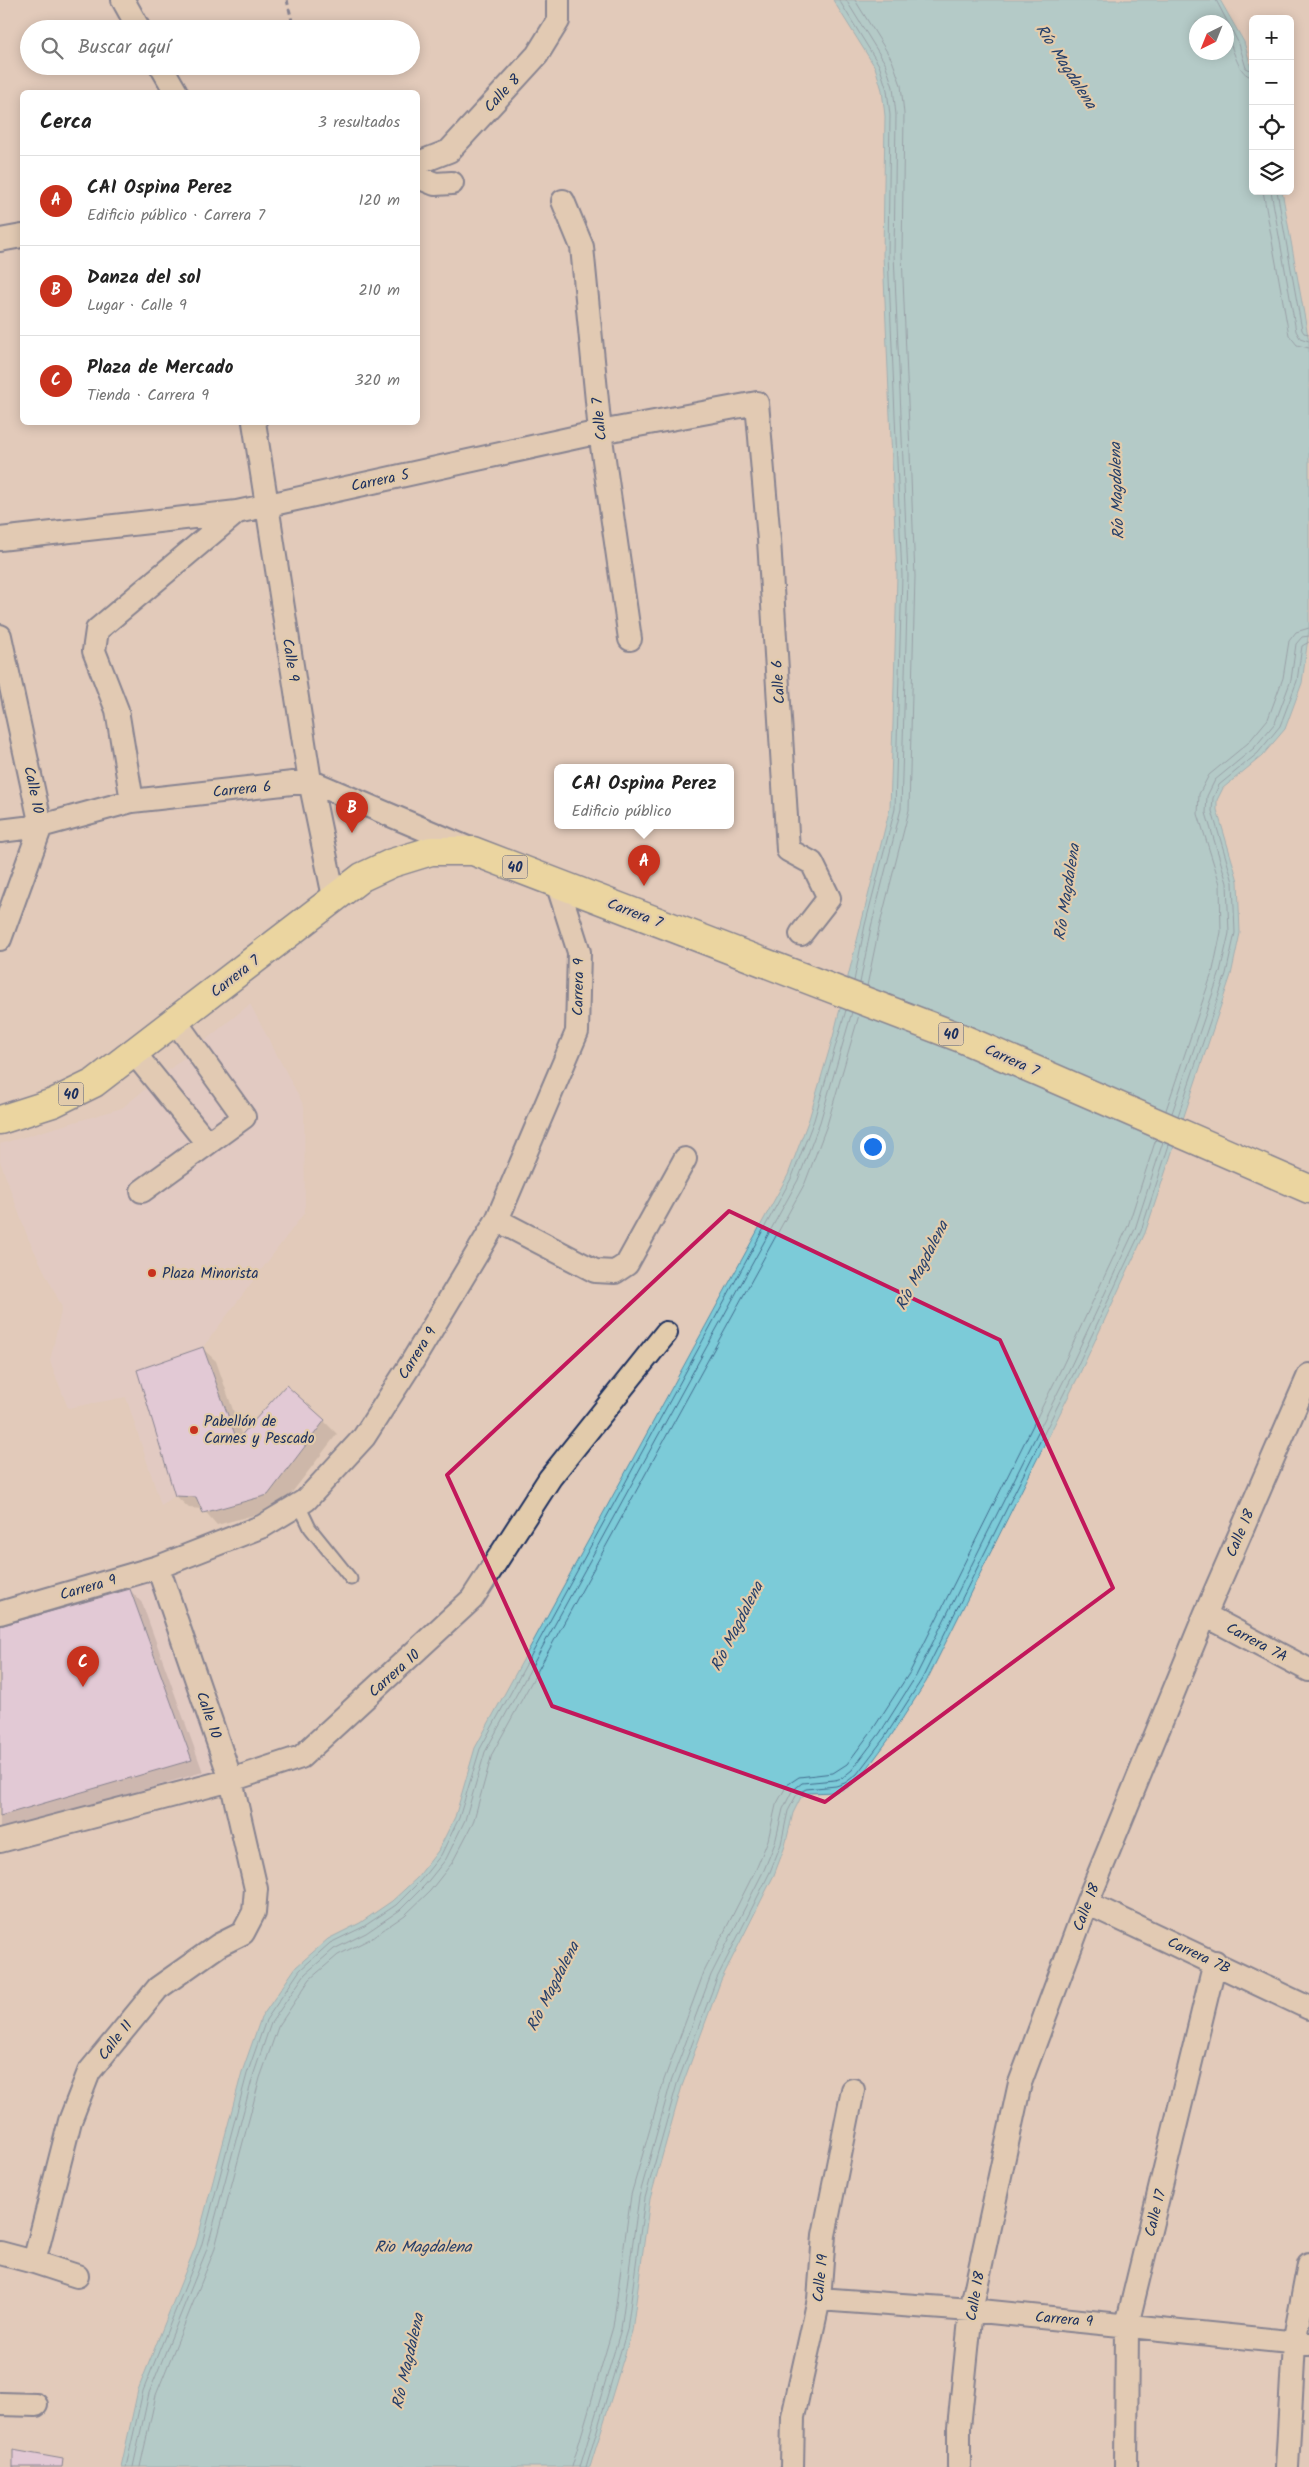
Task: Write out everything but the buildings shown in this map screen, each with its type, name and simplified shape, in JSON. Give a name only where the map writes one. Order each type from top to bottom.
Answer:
[{"type":"main road","name":"Carrera 7","points":[[0,1120],[52,1103],[94,1084],[362,877],[392,863],[431,851],[473,850],[614,906],[961,1038],[1309,1189]]},
{"type":"street","points":[[123,0],[135,20]]},
{"type":"street","name":"Calle 8","points":[[420,162],[449,150],[537,55],[558,21],[558,0]]},
{"type":"street","points":[[166,75],[175,90]]},
{"type":"street","points":[[420,179],[435,184],[452,183]]},
{"type":"street","name":"Calle 7","points":[[563,201],[582,247],[600,432],[630,639]]},
{"type":"street","points":[[0,240],[20,236]]},
{"type":"street","name":"Carrera 5","points":[[0,539],[237,512],[600,432],[757,403]]},
{"type":"street","name":"Calle 6","points":[[757,403],[769,540],[788,850],[812,864],[829,898],[801,934]]},
{"type":"street","name":"Calle 9","points":[[254,425],[310,781],[334,897]]},
{"type":"street","points":[[132,801],[117,710],[94,651],[97,630],[237,512]]},
{"type":"street","name":"Calle 10","points":[[0,636],[41,826],[0,939]]},
{"type":"street","name":"Carrera 6","points":[[0,831],[41,826],[132,801],[310,781],[473,850]]},
{"type":"street","name":"Carrera 9","points":[[0,1613],[158,1567],[263,1526],[306,1500],[364,1437],[412,1362],[497,1220],[577,1032],[579,952],[557,883]]},
{"type":"street","points":[[142,1191],[244,1117],[176,1022]]},
{"type":"street","points":[[135,1054],[207,1143]]},
{"type":"street","points":[[497,1220],[595,1271],[615,1272],[627,1264],[685,1159]]},
{"type":"street","name":"Carrera 10","points":[[0,1841],[231,1780],[301,1757],[472,1599],[550,1478],[666,1333]]},
{"type":"street","name":"Calle 18","points":[[959,2467],[959,2427],[971,2310],[1020,2083],[1088,1903],[1205,1615],[1309,1375]]},
{"type":"street","name":"Calle 10","points":[[158,1567],[231,1780],[250,1866]]},
{"type":"street","name":"Carrera 7A","points":[[1205,1615],[1309,1670]]},
{"type":"street","name":"Calle 11","points":[[34,2262],[70,2121],[89,2072],[158,1988],[219,1945],[243,1933],[254,1912],[256,1888],[250,1866]]},
{"type":"street","name":"Carrera 7B","points":[[1088,1903],[1309,2008]]},
{"type":"street","name":"Calle 17","points":[[1126,2467],[1127,2325],[1215,1962]]},
{"type":"street","name":"Calle 19","points":[[792,2467],[793,2417],[819,2300],[824,2235],[853,2090]]},
{"type":"street","points":[[0,2254],[34,2262],[76,2276]]},
{"type":"street","points":[[1287,2467],[1302,2344],[1309,2264]]},
{"type":"street","name":"Carrera 9","points":[[819,2300],[971,2310],[1302,2344]]},
{"type":"street","points":[[0,2404],[36,2405]]},
{"type":"lane","points":[[299,1504],[310,1528],[351,1579]]},
{"type":"path","points":[[287,0],[292,20]]},
{"type":"highlighted area","points":[[729,1211],[1000,1340],[1113,1588],[825,1802],[552,1706],[447,1475]]},
{"type":"shaded area","name":"Plaza Minorista","points":[[250,1004],[304,1106],[305,1212],[203,1347],[138,1370],[175,1496],[161,1505],[126,1397],[68,1408],[50,1361],[62,1307],[28,1238],[0,1161],[0,1144],[122,1108]]},
{"type":"shaded area","points":[[158,1567],[215,1777],[0,1828],[0,1609]]},
{"type":"water","name":"Rio Magdalena","points":[[833,0],[1220,0],[1229,15],[1189,15],[1189,60],[1234,60],[1234,24],[1244,42],[1249,60],[1249,195],[1283,195],[1309,342],[1309,630],[1302,683],[1285,729],[1262,756],[1223,788],[1217,800],[1217,810],[1238,881],[1240,933],[1231,975],[1145,1233],[1079,1375],[926,1682],[889,1739],[861,1777],[848,1788],[836,1792],[808,1793],[801,1797],[793,1813],[785,1846],[774,1875],[721,1980],[682,2086],[650,2199],[632,2331],[590,2467],[121,2467],[138,2390],[196,2245],[242,2072],[261,2018],[296,1967],[328,1939],[360,1923],[392,1901],[417,1878],[438,1851],[455,1817],[475,1748],[788,1175],[809,1119],[833,1037],[890,808],[897,576],[883,255],[885,116],[882,90],[875,67]]},
{"type":"place","name":"Danza del sol","points":[[352,833]]},
{"type":"place","name":"CAI Ospina Perez","points":[[644,886]]},
{"type":"place","name":"Plaza Minorista","points":[[152,1273]]},
{"type":"place","name":"Pabellón de Carnes y Pescado","points":[[194,1430]]},
{"type":"place","name":"Plaza de Mercado","points":[[83,1687]]},
{"type":"water label","name":"Río Magdalena","points":[[1067,66]]},
{"type":"water label","name":"Río Magdalena","points":[[1116,491]]},
{"type":"water label","name":"Río Magdalena","points":[[1066,892]]},
{"type":"water label","name":"Río Magdalena","points":[[921,1265]]},
{"type":"water label","name":"Río Magdalena","points":[[736,1626]]},
{"type":"water label","name":"Río Magdalena","points":[[552,1986]]},
{"type":"water label","name":"Río Magdalena","points":[[407,2361]]}]
